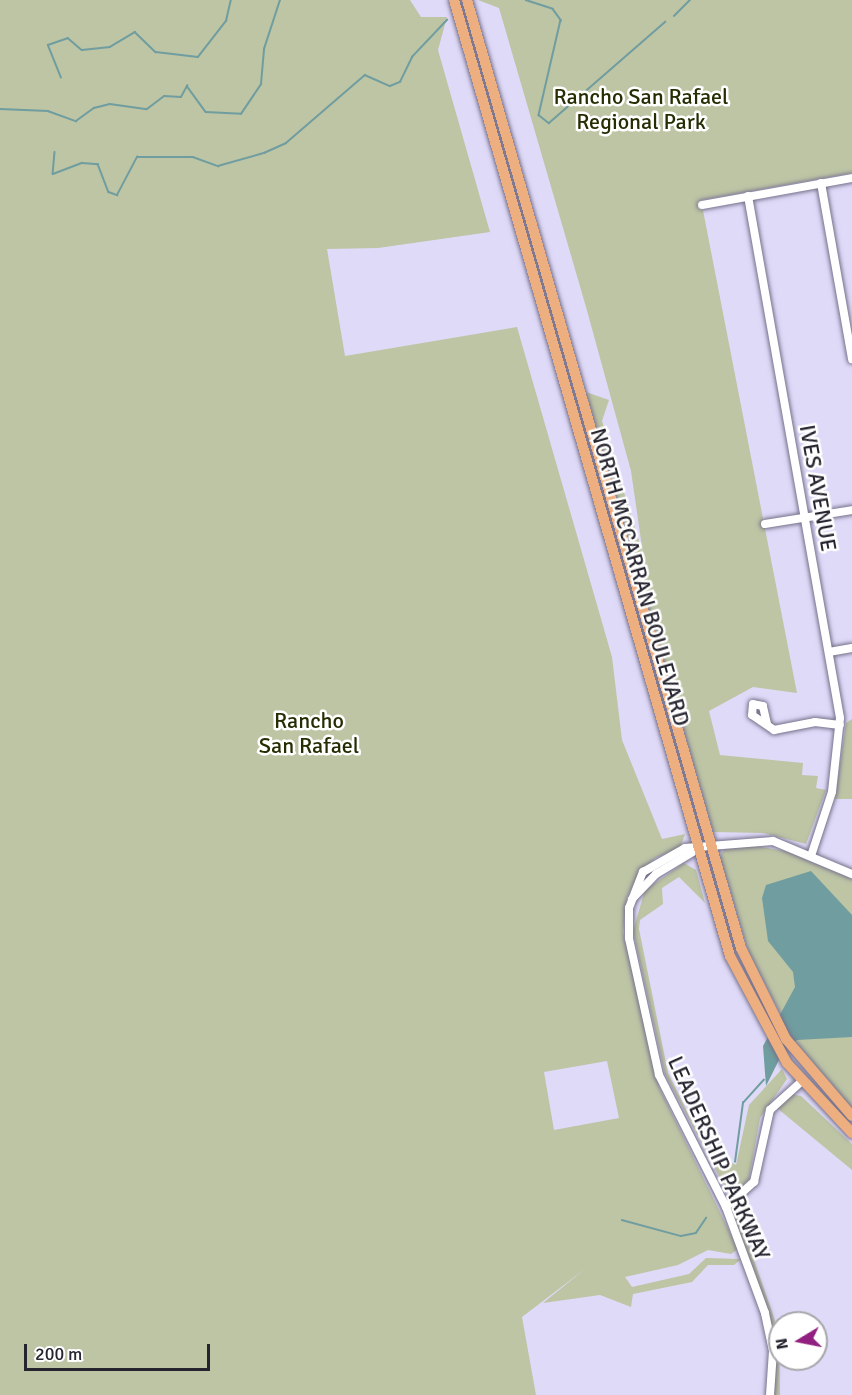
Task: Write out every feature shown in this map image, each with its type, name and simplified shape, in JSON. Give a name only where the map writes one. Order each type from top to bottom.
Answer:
[{"type":"main road","name":"NORTH MCCARRAN BOULEVARD","points":[[454,0],[698,849],[736,972],[787,1063],[801,1081],[852,1133]]},
{"type":"main road","name":"NORTH MCCARRAN BOULEVARD","points":[[467,0],[710,846],[757,988],[811,1073],[852,1116]]},
{"type":"main road","points":[[471,58],[483,55]]},
{"type":"main road","points":[[596,494],[608,491]]},
{"type":"main road","points":[[787,1063],[811,1073]]},
{"type":"main road","points":[[801,1081],[824,1088]]},
{"type":"street","points":[[702,205],[852,178]]},
{"type":"street","points":[[821,183],[852,359]]},
{"type":"street","name":"IVES AVENUE","points":[[748,196],[840,725],[831,797],[811,856]]},
{"type":"street","points":[[765,524],[852,510]]},
{"type":"street","points":[[829,652],[852,648]]},
{"type":"street","points":[[767,724],[779,731],[808,723],[840,725]]},
{"type":"street","name":"LEADERSHIP PARKWAY","points":[[771,1395],[769,1325],[726,1208],[659,1075],[629,938],[631,899],[656,874],[698,849],[762,840],[811,856],[852,874]]},
{"type":"street","points":[[726,1208],[754,1182],[770,1110],[801,1081]]},
{"type":"green space","name":"Rancho San Rafael","points":[[0,0],[410,0],[421,17],[447,17],[438,50],[490,232],[378,248],[327,249],[345,356],[517,327],[612,657],[622,740],[662,839],[685,834],[680,848],[655,858],[639,874],[627,897],[623,932],[659,1087],[738,1249],[731,1254],[708,1250],[678,1265],[625,1277],[632,1287],[689,1274],[706,1258],[741,1259],[734,1265],[708,1265],[692,1282],[633,1294],[631,1307],[600,1295],[543,1303],[585,1269],[522,1317],[536,1395],[0,1395]],"holes":[[[607,1061],[619,1118],[554,1130],[544,1072]]]},
{"type":"green space","name":"Rancho San Rafael Regional Park","points":[[478,0],[852,0],[852,173],[701,200],[797,693],[753,687],[709,711],[720,755],[803,763],[802,775],[818,776],[816,788],[826,790],[806,844],[763,833],[713,832],[586,392],[609,400],[602,421],[643,554],[631,471],[586,307],[499,8]]},
{"type":"green space","points":[[852,719],[852,799],[835,799],[846,723]]},
{"type":"green space","points":[[750,845],[785,851],[852,879],[852,1108],[793,1039],[748,950],[720,857],[724,849]]},
{"type":"green space","points":[[684,863],[696,870],[705,903],[679,877],[662,888],[663,904],[640,920],[639,929],[668,1073],[706,1149],[736,1165],[749,1105],[782,1069],[787,1079],[760,1118],[749,1179],[731,1199],[665,1074],[633,931],[645,890]]},
{"type":"green space","points":[[791,1094],[801,1096],[852,1144],[852,1170],[777,1108]]},
{"type":"green space","points":[[736,1208],[772,1311],[768,1311],[768,1316],[733,1214]]},
{"type":"green space","points":[[774,1371],[780,1371],[780,1395],[774,1395]]},
{"type":"shaded area","points":[[811,871],[852,915],[852,1037],[797,1040],[785,1048],[766,1086],[763,1046],[795,987],[793,972],[768,941],[762,898],[766,885]]},
{"type":"waterway","points":[[61,78],[48,45],[68,38],[82,50],[110,47],[135,32],[156,52],[198,57],[226,21],[231,0]]},
{"type":"waterway","points":[[0,109],[48,111],[76,121],[94,108],[110,104],[147,109],[164,96],[181,97],[187,86],[206,112],[241,114],[261,84],[264,49],[280,0]]},
{"type":"waterway","points":[[526,0],[553,9],[561,20],[539,115],[549,123],[665,22]]},
{"type":"waterway","points":[[674,16],[690,0]]},
{"type":"waterway","points":[[55,152],[53,174],[82,163],[98,164],[109,192],[117,195],[137,157],[193,157],[218,166],[264,153],[286,143],[365,75],[390,86],[400,82],[412,57],[447,20]]},
{"type":"waterway","points":[[735,1162],[743,1103],[764,1080]]},
{"type":"waterway","points":[[622,1220],[681,1236],[696,1233],[706,1218]]}]
